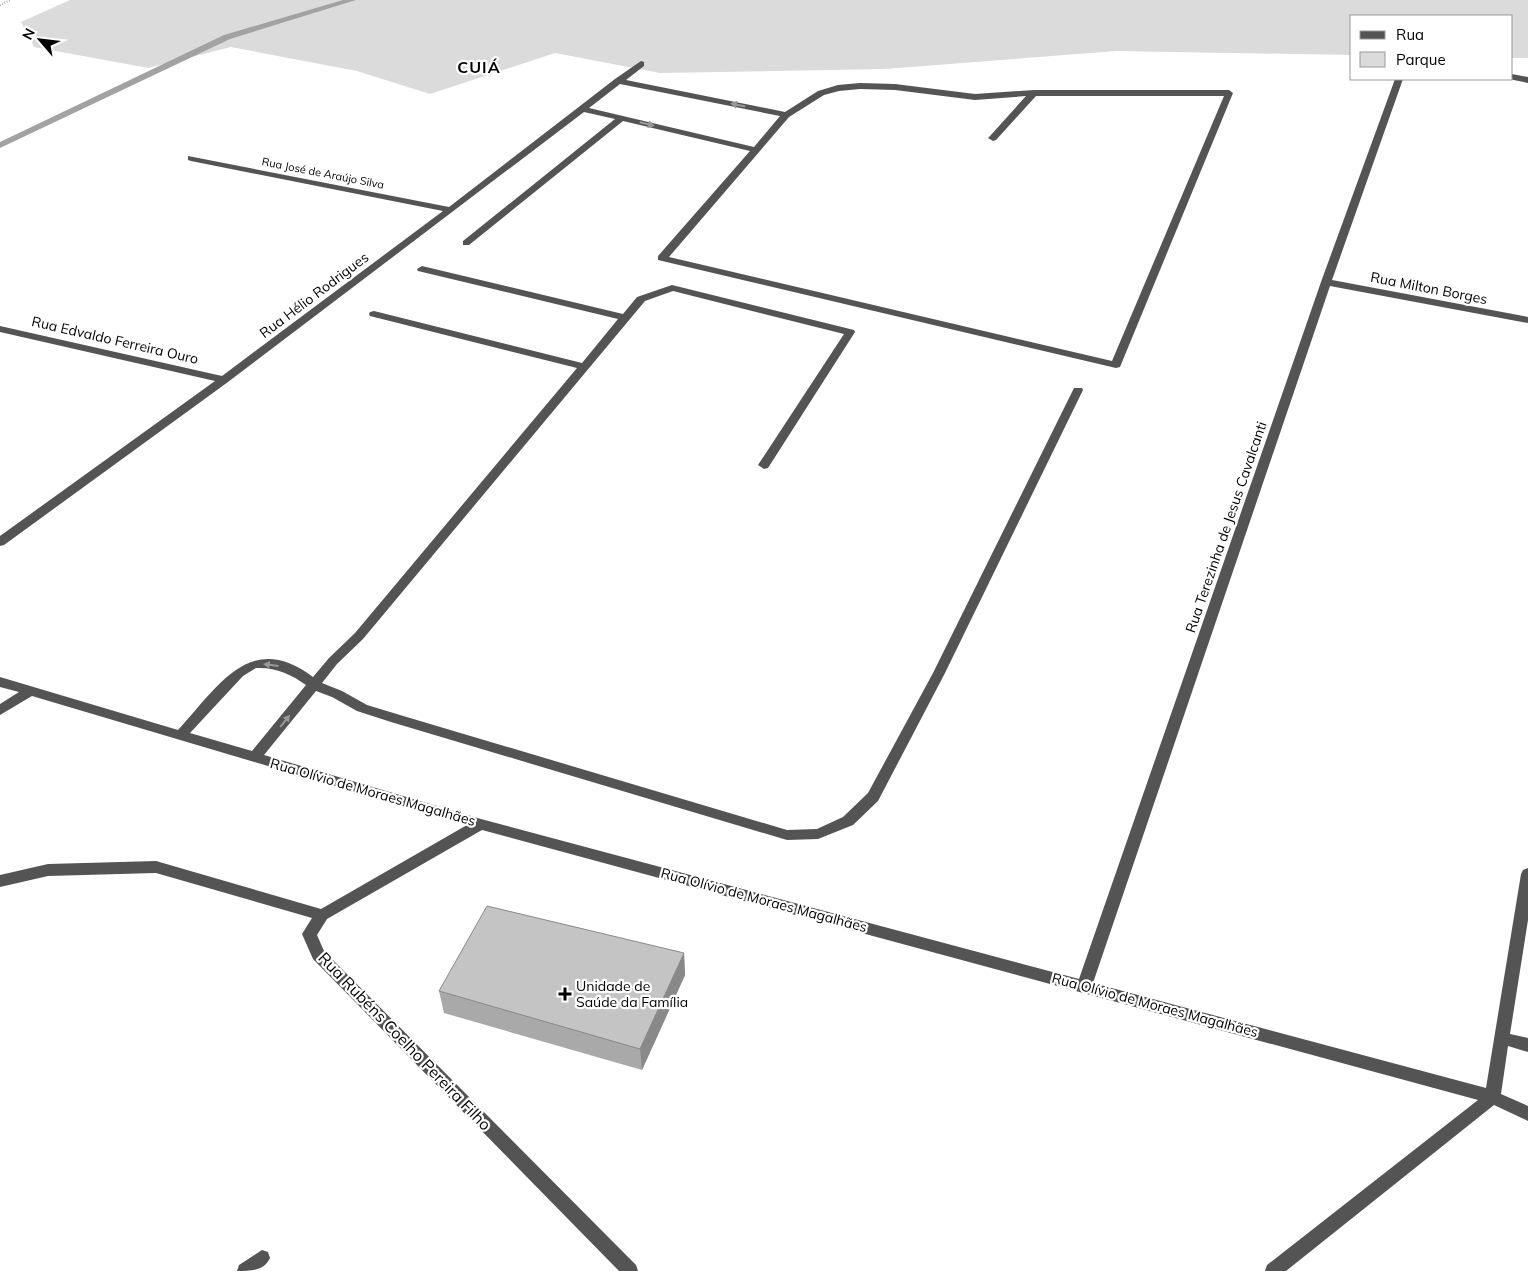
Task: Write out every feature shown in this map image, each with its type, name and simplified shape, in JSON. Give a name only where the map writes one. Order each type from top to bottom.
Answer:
[{"type":"street","name":"Rua Hélio Rodrigues","points":[[0,542],[224,380],[451,210],[640,64]]},
{"type":"street","points":[[1513,77],[1528,80]]},
{"type":"street","name":"Rua Terezinha de Jesus Cavalcanti","points":[[1084,986],[1326,282],[1399,80]]},
{"type":"street","points":[[618,81],[786,115]]},
{"type":"street","points":[[895,86],[975,96],[1034,93],[1229,92],[1116,365],[662,258],[786,115],[821,93],[838,88],[895,86]]},
{"type":"street","points":[[993,138],[1034,93]]},
{"type":"street","points":[[583,109],[756,150]]},
{"type":"street","points":[[466,243],[622,118]]},
{"type":"street","name":"Rua José de Araújo Silva","points":[[191,158],[451,210]]},
{"type":"street","points":[[422,269],[625,318]]},
{"type":"street","name":"Rua Milton Borges","points":[[1326,282],[1528,320]]},
{"type":"street","points":[[255,757],[333,661],[360,636],[641,299],[672,288],[850,332],[764,464]]},
{"type":"street","points":[[374,314],[584,367]]},
{"type":"street","name":"Rua Edvaldo Ferreira Ouro","points":[[0,329],[224,380]]},
{"type":"street","points":[[181,735],[238,673],[254,664],[273,663],[301,675],[314,685],[337,694],[362,708],[396,719],[787,835],[818,834],[848,821],[873,797],[939,674],[1078,390]]},
{"type":"street","name":"Rua Olívio de Moraes Magalhães","points":[[0,682],[481,824],[1493,1097],[1528,1114]]},
{"type":"street","points":[[0,710],[30,691]]},
{"type":"street","name":"Rua Rubéns Coelho Pereira Filho","points":[[481,824],[322,915],[309,934],[318,954],[630,1271]]},
{"type":"street","points":[[0,881],[48,870],[156,868],[322,915]]},
{"type":"street","points":[[1273,1271],[1493,1097],[1528,874]]},
{"type":"street","points":[[1502,1038],[1528,1045]]},
{"type":"street","points":[[245,1271],[262,1258]]},
{"type":"path","points":[[0,5],[11,0]]},
{"type":"green space","points":[[70,0],[1528,0],[1528,58],[1513,58],[1513,15],[1350,15],[1350,55],[1116,51],[885,69],[660,73],[555,53],[430,94],[357,71],[231,47],[148,68],[34,47],[21,22]]},
{"type":"building","name":"Unidade de Saúde da Família","points":[[487,906],[684,953],[640,1049],[439,991]]},
{"type":"waterway","points":[[0,145],[227,37],[352,0]]},
{"type":"place","name":"Unidade de Saúde da Família","points":[[565,994]]},
{"type":"district","name":"CUIÁ","points":[[479,67]]}]
